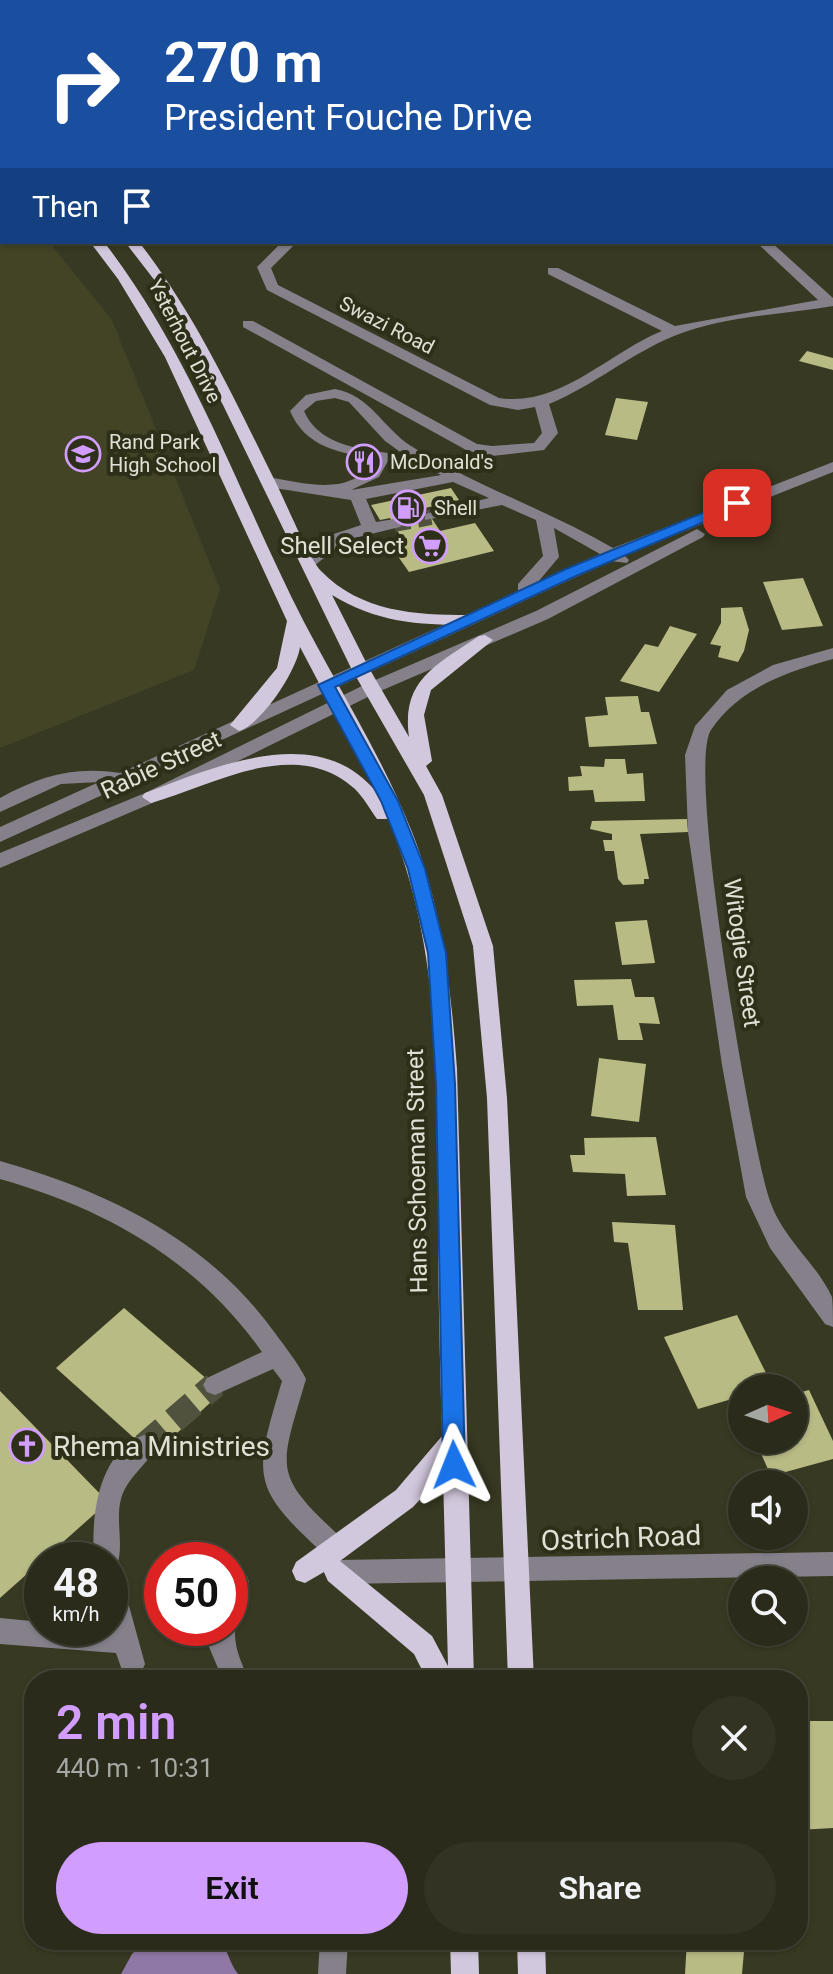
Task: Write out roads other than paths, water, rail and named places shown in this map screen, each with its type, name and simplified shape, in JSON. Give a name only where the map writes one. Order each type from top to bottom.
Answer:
[{"type":"main road","name":"Ysterhout Drive","points":[[99,244],[127,277],[171,359],[290,616],[326,685]]},
{"type":"main road","name":"Ysterhout Drive","points":[[134,244],[165,285],[268,482],[360,668]]},
{"type":"main road","points":[[310,568],[351,602],[379,615],[407,620],[468,620]]},
{"type":"main road","points":[[239,725],[287,670],[294,640],[290,616]]},
{"type":"main road","points":[[485,640],[428,680],[415,702],[415,732],[433,795],[475,915],[492,1018],[521,1670]]},
{"type":"main road","points":[[360,668],[433,795]]},
{"type":"main road","name":"Hans Schoeman Street","points":[[326,685],[389,801],[416,869],[437,953],[443,1012],[452,1442],[461,1670]]},
{"type":"main road","points":[[151,797],[257,761],[292,759],[326,764],[349,774],[371,794],[416,869]]},
{"type":"main road","points":[[305,1571],[337,1560],[419,1487],[452,1442]]},
{"type":"main road","points":[[337,1560],[423,1645],[436,1670]]},
{"type":"main road","points":[[464,1950],[465,1974]]},
{"type":"main road","points":[[531,1950],[532,1974]]},
{"type":"street","name":"Swazi Road","points":[[288,244],[264,267],[272,287],[290,299],[495,402],[519,407],[541,403]]},
{"type":"street","points":[[765,244],[831,303]]},
{"type":"street","points":[[553,271],[673,331]]},
{"type":"street","points":[[248,324],[473,448],[492,451],[539,447],[550,433],[541,403],[673,331],[831,303]]},
{"type":"street","points":[[438,466],[383,457],[320,441],[300,420],[297,411],[314,397],[332,393],[350,395],[362,401],[392,439],[438,466],[455,477],[613,554],[630,567]]},
{"type":"street","points":[[337,491],[374,474],[383,457]]},
{"type":"street","points":[[781,488],[833,467]]},
{"type":"street","points":[[268,482],[357,496],[455,477]]},
{"type":"street","name":"Rabie Street","points":[[0,835],[613,554],[781,488]]},
{"type":"street","name":"Rabie Street","points":[[0,861],[151,797],[372,688],[542,615],[630,567],[746,510],[781,488]]},
{"type":"street","points":[[357,496],[370,527]]},
{"type":"street","points":[[431,517],[502,500]]},
{"type":"street","points":[[510,603],[551,557],[544,519]]},
{"type":"street","points":[[310,568],[340,537],[370,527],[394,524]]},
{"type":"street","name":"Witogie Street","points":[[833,653],[779,669],[733,694],[701,730],[694,755],[697,832],[743,1133],[757,1197],[778,1241],[833,1317]]},
{"type":"street","points":[[0,806],[40,784],[72,774],[122,779]]},
{"type":"street","points":[[0,1170],[75,1191],[116,1211],[159,1238],[221,1286],[294,1379],[271,1461],[273,1480],[287,1503],[337,1560]]},
{"type":"street","points":[[215,1385],[277,1356]]},
{"type":"street","points":[[105,1542],[112,1482],[120,1469],[144,1446]]},
{"type":"street","name":"Ostrich Road","points":[[337,1560],[459,1572],[833,1564]]},
{"type":"street","points":[[0,1631],[24,1635]]},
{"type":"street","points":[[91,1646],[128,1652],[126,1646]]},
{"type":"street","points":[[222,1646],[232,1670]]},
{"type":"street","points":[[332,1974],[333,1950]]},
{"type":"tunnel","points":[[394,524],[431,517]]},
{"type":"tunnel","points":[[144,1446],[215,1385]]},
{"type":"place","name":"Rand Park High School","points":[[83,454]]},
{"type":"place","name":"McDonald's","points":[[364,462]]},
{"type":"place","name":"Shell","points":[[408,508]]},
{"type":"place","name":"Shell Select","points":[[430,546]]},
{"type":"place","name":"Rhema Ministries","points":[[27,1446]]}]
